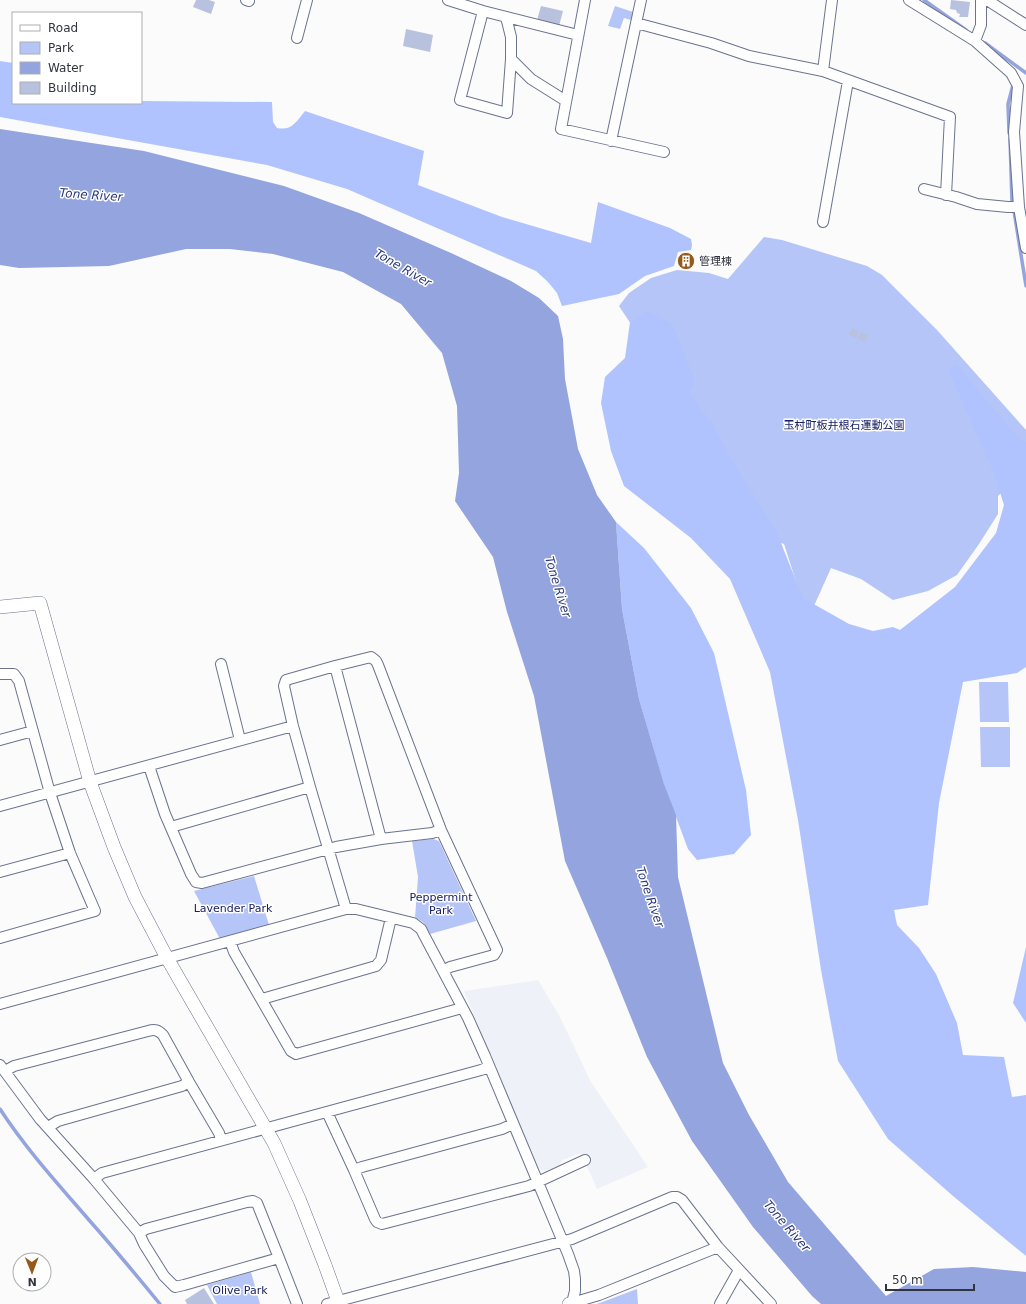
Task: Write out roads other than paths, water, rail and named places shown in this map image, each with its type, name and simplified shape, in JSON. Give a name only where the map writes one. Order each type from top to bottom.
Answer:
[{"type":"street","points":[[246,0],[250,0]]},
{"type":"street","points":[[297,38],[307,0]]},
{"type":"street","points":[[448,0],[483,11],[578,35]]},
{"type":"street","points":[[586,0],[561,129],[664,152]]},
{"type":"street","points":[[611,141],[641,0]]},
{"type":"street","points":[[823,71],[832,0]]},
{"type":"street","points":[[909,0],[975,41],[1011,72],[1018,86],[1014,132],[1020,207],[1026,246]]},
{"type":"street","points":[[975,41],[981,25],[981,0]]},
{"type":"street","points":[[987,0],[1026,25]]},
{"type":"street","points":[[483,11],[460,100],[507,113],[511,37],[506,17]]},
{"type":"street","points":[[636,23],[711,43],[749,56],[823,71],[950,117],[946,195]]},
{"type":"street","points":[[511,59],[532,79],[566,101]]},
{"type":"street","points":[[823,222],[848,81]]},
{"type":"street","points":[[924,189],[977,204],[1020,207]]},
{"type":"street","points":[[0,607],[40,603],[90,782],[120,862],[135,896],[167,958],[274,1143],[300,1201],[335,1303],[572,1239],[672,1197],[677,1197],[682,1200],[718,1247],[772,1304]]},
{"type":"street","points":[[346,909],[345,901],[327,849],[284,686],[286,680],[368,657],[373,658],[376,661],[441,830],[496,950],[494,955],[450,967],[443,971]]},
{"type":"street","points":[[221,664],[240,740]]},
{"type":"street","points":[[335,666],[381,839]]},
{"type":"street","points":[[0,674],[14,674],[19,681],[50,793],[70,853],[95,911],[0,938]]},
{"type":"street","points":[[0,806],[294,726]]},
{"type":"street","points":[[0,740],[33,731]]},
{"type":"street","points":[[149,766],[165,814],[191,874],[196,882],[202,883],[327,849],[381,839],[432,834],[441,830]]},
{"type":"street","points":[[171,827],[310,787]]},
{"type":"street","points":[[0,872],[70,853]]},
{"type":"street","points":[[0,1004],[346,909],[356,909],[413,922],[424,935],[477,1038],[538,1182],[574,1271],[575,1291],[571,1304]]},
{"type":"street","points":[[262,999],[376,966],[381,960],[391,918]]},
{"type":"street","points":[[230,941],[234,952],[291,1051],[296,1054],[462,1008]]},
{"type":"street","points":[[221,1140],[219,1132],[163,1035],[159,1031],[154,1030],[2,1068],[40,1119],[94,1179],[139,1233],[144,1244],[164,1276],[175,1287],[279,1258]]},
{"type":"street","points":[[94,1179],[102,1173],[489,1067]]},
{"type":"street","points":[[48,1128],[58,1121],[182,1086],[189,1082]]},
{"type":"street","points":[[327,1112],[375,1219],[377,1222],[382,1224],[529,1186],[585,1160]]},
{"type":"street","points":[[354,1170],[362,1166],[502,1129],[513,1124]]},
{"type":"street","points":[[139,1233],[161,1225],[253,1201],[260,1208],[297,1304]]},
{"type":"street","points":[[571,1304],[599,1295],[718,1247]]},
{"type":"street","points":[[720,1304],[739,1270]]},
{"type":"water","name":"Tone River","points":[[0,129],[144,151],[284,186],[359,213],[511,281],[539,298],[558,316],[563,339],[565,379],[578,449],[597,495],[616,522],[622,609],[639,699],[664,784],[676,815],[678,877],[723,1063],[749,1115],[788,1182],[886,1296],[934,1269],[973,1267],[1026,1272],[1026,1304],[821,1304],[812,1296],[753,1227],[692,1141],[647,1057],[607,958],[565,861],[534,696],[507,612],[493,557],[455,501],[459,473],[457,406],[442,353],[401,304],[343,272],[273,254],[230,249],[186,249],[109,266],[19,268],[0,265]]},
{"type":"waterway","points":[[924,0],[966,30]]},
{"type":"waterway","points":[[985,43],[1026,73]]},
{"type":"waterway","points":[[1009,133],[1008,104],[1013,85]]},
{"type":"waterway","points":[[1010,139],[1012,202]]},
{"type":"waterway","points":[[1014,211],[1026,286]]},
{"type":"waterway","points":[[0,1109],[43,1166],[160,1304]]},
{"type":"place","name":"管理棟","points":[[686,261]]},
{"type":"park label","name":"玉村町板井根石運動公園","points":[[844,425]]},
{"type":"park label","name":"Peppermint Park","points":[[441,903]]},
{"type":"park label","name":"Lavender Park","points":[[233,908]]},
{"type":"park label","name":"Olive Park","points":[[240,1290]]}]
